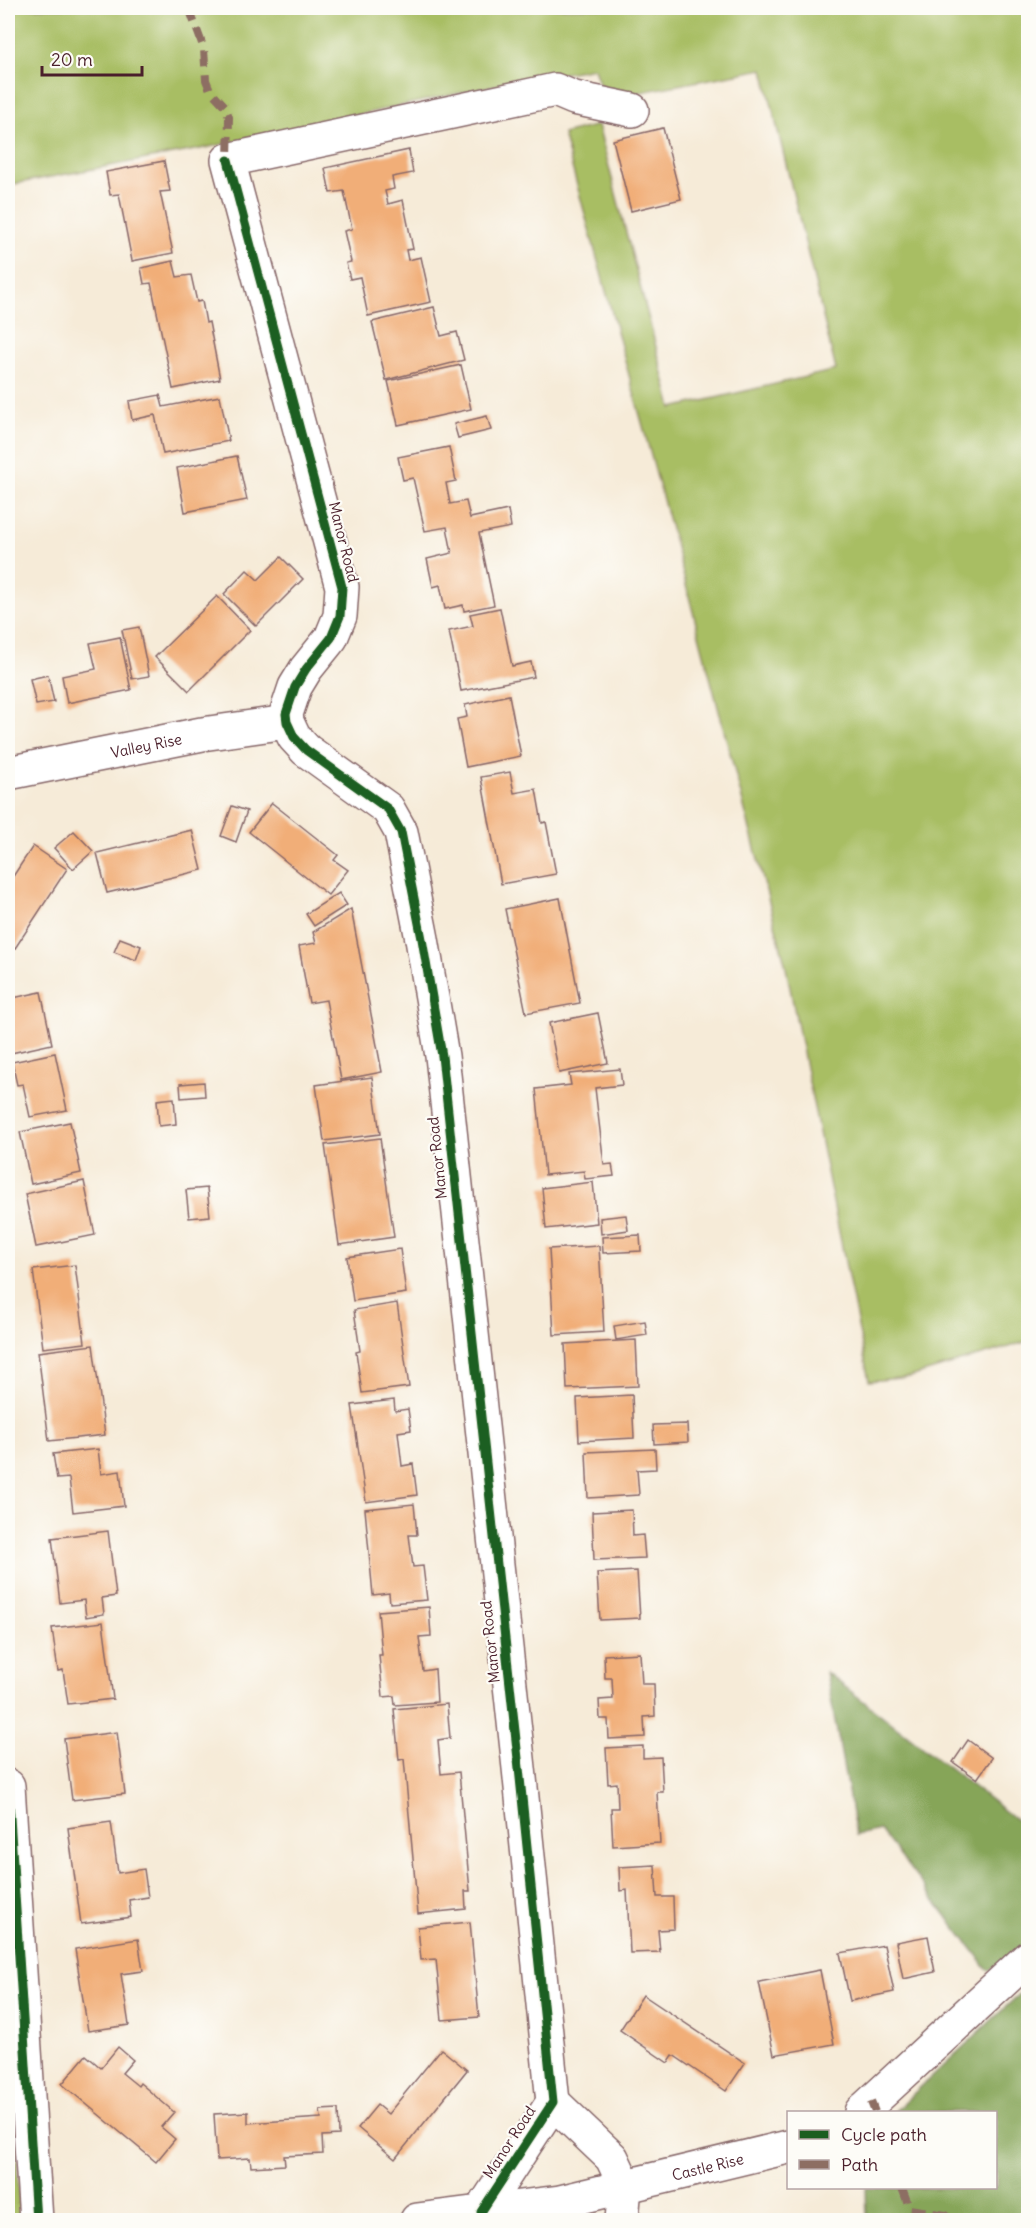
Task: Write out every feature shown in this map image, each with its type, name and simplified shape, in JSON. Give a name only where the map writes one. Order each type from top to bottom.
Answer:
[{"type":"street","name":"Manor Road","points":[[625,2186],[612,2158],[553,2102],[442,1056],[401,832],[388,809],[306,750],[294,737],[287,722],[286,714],[295,687],[331,638],[340,616],[342,587],[228,160],[555,90],[574,98],[632,110]]},
{"type":"street","name":"Valley Rise","points":[[8,773],[202,734],[287,722]]},
{"type":"street","points":[[8,1786],[36,2220]]},
{"type":"street","points":[[862,2111],[1029,1958]]},
{"type":"street","name":"Manor Road","points":[[465,2216],[553,2102]]},
{"type":"street","name":"Castle Rise","points":[[417,2220],[465,2216],[560,2202],[787,2148]]},
{"type":"street","points":[[622,2220],[625,2186]]},
{"type":"green space","points":[[8,8],[1028,8],[1028,1341],[910,1377],[869,1381],[785,963],[676,547],[563,134],[598,125],[672,408],[836,370],[763,69],[604,99],[594,68],[492,86],[200,149],[8,185]]},
{"type":"green space","points":[[826,1672],[1028,1829],[1028,1941],[989,1971],[880,1830],[856,1835]]},
{"type":"green space","points":[[1028,1986],[1028,2220],[867,2220],[866,2189],[997,2189],[997,2111],[895,2111]]},
{"type":"green space","points":[[8,2014],[20,2219],[19,2220],[8,2220]]},
{"type":"building","points":[[663,128],[681,199],[631,211],[613,140]]},
{"type":"building","points":[[409,150],[413,173],[392,177],[394,189],[385,191],[388,204],[403,200],[413,249],[406,250],[408,260],[421,257],[431,302],[368,316],[360,277],[350,279],[346,263],[351,262],[344,231],[352,229],[344,191],[330,193],[325,168]]},
{"type":"building","points":[[164,161],[170,191],[160,192],[173,253],[132,261],[119,194],[110,195],[106,172]]},
{"type":"building","points":[[173,261],[177,277],[191,275],[197,302],[202,301],[206,323],[209,322],[220,379],[173,389],[151,283],[144,284],[141,268]]},
{"type":"building","points":[[434,307],[441,336],[457,332],[464,360],[386,380],[372,322]]},
{"type":"building","points":[[461,365],[471,409],[398,425],[388,381]]},
{"type":"building","points":[[160,395],[163,407],[220,396],[229,441],[163,454],[155,415],[132,420],[129,401]]},
{"type":"building","points":[[487,416],[491,430],[458,438],[454,424]]},
{"type":"building","points":[[449,447],[456,481],[446,483],[450,504],[466,501],[470,518],[508,510],[511,527],[479,533],[494,605],[464,611],[463,605],[445,609],[440,585],[433,587],[427,559],[452,553],[447,527],[425,531],[413,478],[403,480],[398,457]]},
{"type":"building","points":[[237,456],[247,500],[185,512],[177,468]]},
{"type":"building","points":[[281,557],[303,579],[256,626],[224,594],[247,570],[258,580]]},
{"type":"building","points":[[217,596],[250,630],[189,691],[155,657]]},
{"type":"building","points":[[500,608],[512,666],[531,662],[534,677],[461,691],[449,631],[473,626],[470,614]]},
{"type":"building","points":[[139,627],[149,676],[132,679],[122,630]]},
{"type":"building","points":[[120,637],[131,690],[67,703],[62,676],[96,669],[90,643]]},
{"type":"building","points":[[48,675],[54,702],[36,705],[30,679]]},
{"type":"building","points":[[509,695],[521,756],[466,767],[457,719],[467,717],[465,705]]},
{"type":"building","points":[[510,772],[514,793],[536,789],[542,823],[546,822],[556,874],[501,884],[481,777]]},
{"type":"building","points":[[272,803],[338,855],[334,860],[348,870],[328,895],[249,832]]},
{"type":"building","points":[[232,806],[247,811],[236,842],[221,836]]},
{"type":"building","points":[[192,830],[202,870],[107,893],[97,853]]},
{"type":"building","points":[[74,831],[93,851],[73,869],[54,848]]},
{"type":"building","points":[[33,846],[67,869],[8,959],[8,884]]},
{"type":"building","points":[[339,893],[347,905],[314,926],[306,914]]},
{"type":"building","points":[[560,898],[580,1003],[526,1013],[505,909]]},
{"type":"building","points":[[351,909],[382,1072],[341,1080],[326,1000],[309,1003],[299,946],[316,943],[313,932]]},
{"type":"building","points":[[120,938],[141,946],[136,960],[114,952]]},
{"type":"building","points":[[41,992],[52,1044],[11,1053],[8,1037],[8,999]]},
{"type":"building","points":[[598,1013],[608,1063],[559,1073],[549,1023]]},
{"type":"building","points":[[55,1053],[67,1110],[30,1117],[23,1084],[17,1085],[12,1062]]},
{"type":"building","points":[[620,1069],[622,1085],[595,1088],[604,1165],[612,1164],[614,1176],[585,1179],[584,1171],[545,1175],[536,1089],[571,1085],[569,1074]]},
{"type":"building","points":[[372,1077],[380,1134],[324,1141],[316,1085]]},
{"type":"building","points":[[204,1082],[205,1096],[181,1098],[180,1084]]},
{"type":"building","points":[[174,1098],[176,1124],[159,1126],[157,1100]]},
{"type":"building","points":[[70,1122],[81,1173],[31,1184],[20,1132]]},
{"type":"building","points":[[380,1138],[394,1237],[339,1245],[325,1145]]},
{"type":"building","points":[[84,1181],[95,1235],[36,1247],[25,1194]]},
{"type":"building","points":[[593,1182],[597,1223],[546,1229],[542,1188]]},
{"type":"building","points":[[207,1188],[210,1216],[189,1218],[186,1190]]},
{"type":"building","points":[[626,1215],[628,1230],[601,1234],[600,1218]]},
{"type":"building","points":[[640,1235],[641,1251],[603,1253],[602,1237]]},
{"type":"building","points":[[599,1246],[604,1332],[554,1335],[549,1249]]},
{"type":"building","points":[[400,1249],[406,1293],[353,1301],[347,1257]]},
{"type":"building","points":[[75,1265],[85,1343],[43,1348],[33,1270]]},
{"type":"building","points":[[397,1303],[409,1387],[362,1393],[356,1352],[360,1351],[354,1310]]},
{"type":"building","points":[[645,1321],[647,1335],[616,1340],[614,1326]]},
{"type":"building","points":[[636,1340],[638,1386],[567,1389],[565,1344]]},
{"type":"building","points":[[93,1345],[105,1435],[49,1441],[38,1352]]},
{"type":"building","points":[[632,1395],[634,1438],[579,1441],[577,1398]]},
{"type":"building","points":[[394,1400],[395,1411],[408,1409],[411,1430],[398,1432],[402,1466],[413,1464],[417,1495],[366,1502],[352,1405]]},
{"type":"building","points":[[687,1424],[688,1442],[654,1444],[653,1425]]},
{"type":"building","points":[[98,1449],[101,1474],[120,1471],[124,1506],[73,1512],[69,1478],[57,1479],[53,1454]]},
{"type":"building","points":[[655,1449],[656,1469],[637,1470],[639,1495],[588,1498],[586,1452]]},
{"type":"building","points":[[414,1504],[417,1535],[409,1535],[413,1567],[423,1566],[427,1600],[390,1603],[389,1593],[373,1595],[365,1509]]},
{"type":"building","points":[[632,1510],[633,1536],[643,1535],[645,1558],[594,1560],[592,1512]]},
{"type":"building","points":[[108,1531],[116,1596],[102,1598],[104,1614],[86,1617],[84,1600],[60,1603],[52,1538]]},
{"type":"building","points":[[637,1571],[640,1618],[600,1620],[597,1573]]},
{"type":"building","points":[[429,1607],[431,1636],[419,1637],[423,1671],[435,1669],[437,1702],[395,1705],[394,1696],[383,1697],[378,1611]]},
{"type":"building","points":[[103,1622],[113,1699],[68,1704],[63,1670],[58,1671],[52,1628]]},
{"type":"building","points":[[640,1653],[642,1684],[654,1684],[655,1716],[644,1717],[645,1737],[609,1739],[608,1719],[600,1719],[599,1700],[613,1699],[612,1678],[605,1678],[604,1655]]},
{"type":"building","points":[[447,1704],[450,1738],[438,1740],[441,1774],[459,1772],[470,1891],[465,1891],[466,1909],[418,1914],[404,1759],[399,1760],[394,1709]]},
{"type":"building","points":[[117,1732],[125,1794],[72,1800],[64,1739]]},
{"type":"building","points":[[968,1740],[992,1758],[977,1779],[953,1762]]},
{"type":"building","points":[[643,1746],[643,1758],[661,1757],[663,1792],[657,1792],[660,1843],[613,1846],[611,1808],[618,1808],[617,1783],[608,1784],[606,1748]]},
{"type":"building","points":[[111,1822],[118,1873],[144,1869],[148,1897],[129,1900],[131,1917],[81,1924],[68,1828]]},
{"type":"building","points":[[655,1865],[657,1897],[673,1897],[674,1929],[658,1930],[660,1952],[630,1953],[627,1890],[620,1891],[619,1867]]},
{"type":"building","points":[[470,1922],[479,2017],[442,2020],[436,1959],[421,1960],[418,1927]]},
{"type":"building","points":[[928,1936],[935,1972],[903,1979],[896,1942]]},
{"type":"building","points":[[138,1939],[143,1971],[121,1974],[129,2025],[88,2031],[75,1949]]},
{"type":"building","points":[[884,1945],[894,1992],[850,2001],[840,1953]]},
{"type":"building","points":[[820,1970],[834,2044],[774,2055],[759,1982]]},
{"type":"building","points":[[643,1995],[745,2063],[726,2091],[673,2055],[668,2063],[620,2030]]},
{"type":"building","points":[[118,2047],[133,2060],[122,2073],[138,2086],[140,2083],[174,2112],[161,2127],[175,2139],[156,2162],[62,2084],[86,2055],[101,2068]]},
{"type":"building","points":[[441,2049],[467,2070],[395,2159],[358,2128],[377,2105],[388,2114]]},
{"type":"building","points":[[338,2109],[339,2135],[322,2136],[323,2154],[284,2156],[285,2165],[251,2167],[250,2158],[217,2160],[214,2114],[248,2112],[248,2123],[321,2118],[320,2110]]},
{"type":"marked path","points":[[189,8],[204,49],[206,80],[210,90],[225,106],[229,117],[228,160]]},
{"type":"marked path","points":[[871,2102],[875,2111]]},
{"type":"marked path","points":[[902,2189],[910,2209],[946,2215],[952,2220]]},
{"type":"cycle path","points":[[228,160],[342,587],[340,616],[331,638],[295,687],[286,714],[287,722],[294,737],[306,750],[388,809],[401,832],[442,1056],[553,2102],[481,2212]]},
{"type":"cycle path","points":[[8,1786],[36,2220]]}]
